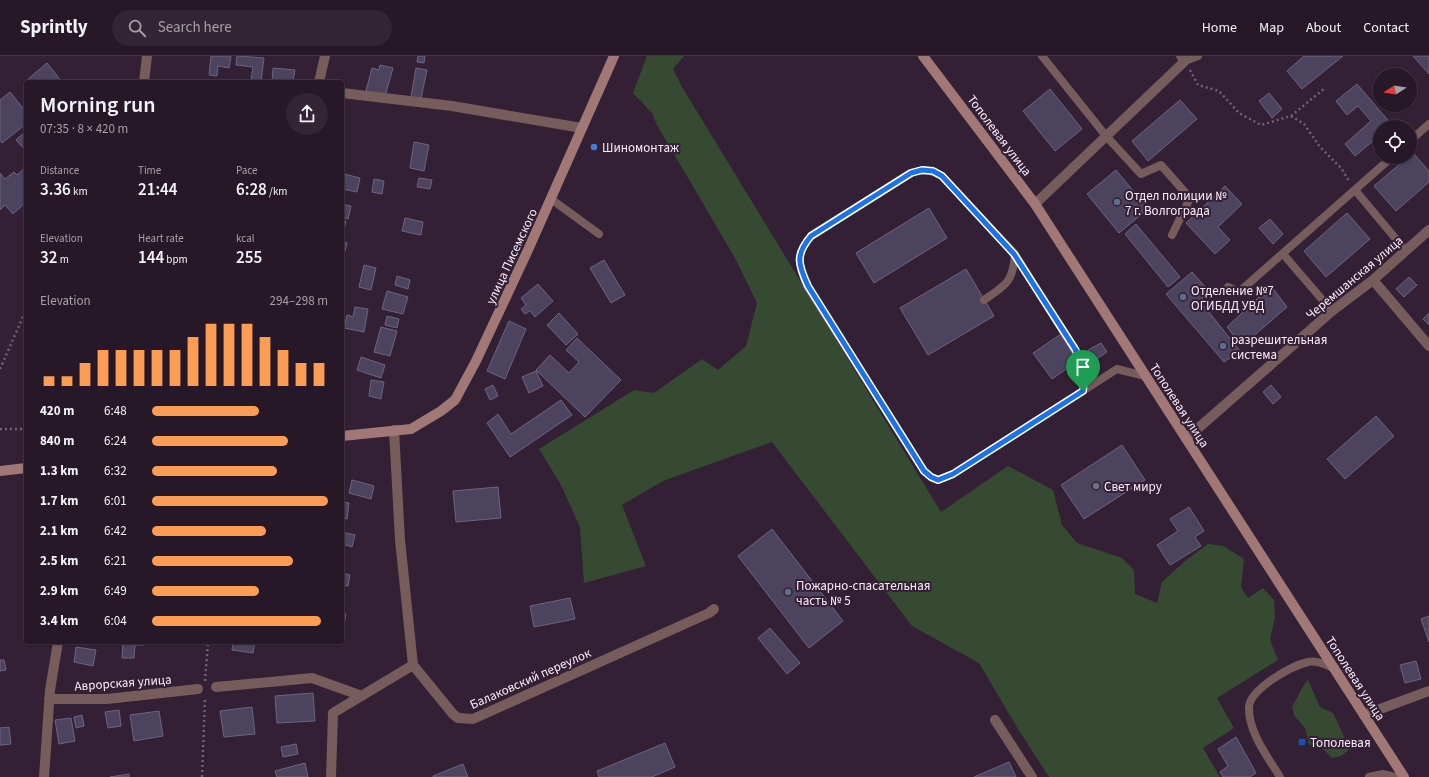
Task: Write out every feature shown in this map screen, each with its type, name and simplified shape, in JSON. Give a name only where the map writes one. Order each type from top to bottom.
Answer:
[{"type":"main road","name":"улица Писемского","points":[[344,436],[410,429],[441,411],[455,400],[476,361],[551,199],[614,56]]},
{"type":"main road","name":"Тополевая улица","points":[[923,56],[1035,204],[1404,777]]},
{"type":"main road","points":[[0,470],[24,468]]},
{"type":"street","points":[[144,80],[147,56]]},
{"type":"street","points":[[319,80],[325,56]]},
{"type":"street","points":[[1035,204],[1183,59]]},
{"type":"street","points":[[344,93],[452,106],[582,128]]},
{"type":"street","name":"Черемшанская улица","points":[[1187,438],[1332,311],[1373,280],[1429,230]]},
{"type":"street","points":[[1373,280],[1429,346]]},
{"type":"street","points":[[331,777],[333,713],[413,665],[400,540],[394,430]]},
{"type":"street","name":"Балаковский переулок","points":[[413,665],[452,714],[458,718],[473,719],[709,614],[714,609]]},
{"type":"street","points":[[44,777],[49,700],[58,644]]},
{"type":"street","points":[[216,687],[312,678],[362,696]]},
{"type":"street","name":"Аврорская улица","points":[[49,700],[107,699],[202,690]]},
{"type":"street","points":[[1364,715],[1429,691]]},
{"type":"street","points":[[995,720],[1032,777]]},
{"type":"lane","points":[[1042,56],[1106,136],[1141,174],[1161,165],[1190,198],[1172,235]]},
{"type":"lane","points":[[1183,59],[1198,56]]},
{"type":"lane","points":[[1417,135],[1429,124]]},
{"type":"lane","points":[[1228,287],[1239,292],[1384,164]]},
{"type":"lane","points":[[1083,391],[1085,376],[1082,362],[1014,254],[942,176],[933,171],[922,170],[911,173],[811,236],[802,246],[798,258],[808,286],[924,471],[931,477],[938,480],[944,479],[953,474],[1083,391],[1117,369],[1145,376]]},
{"type":"lane","points":[[1355,190],[1406,251]]},
{"type":"lane","points":[[551,199],[599,234]]},
{"type":"lane","points":[[984,300],[1011,279],[1014,271],[1014,254]]},
{"type":"lane","points":[[1283,254],[1332,311]]},
{"type":"lane","points":[[1280,777],[1255,733],[1249,706],[1254,694],[1293,668],[1308,662],[1320,662],[1334,668]]},
{"type":"lane","points":[[1369,777],[1383,774],[1395,777]]},
{"type":"path","points":[[1183,59],[1198,85],[1219,91],[1239,113],[1261,125],[1291,116],[1325,88]]},
{"type":"path","points":[[1291,116],[1304,124],[1320,147],[1341,168],[1355,190]]},
{"type":"path","points":[[0,369],[24,315]]},
{"type":"path","points":[[0,429],[24,430]]},
{"type":"path","points":[[202,777],[202,690],[208,644]]},
{"type":"green space","points":[[647,56],[684,56],[673,69],[682,87],[941,512],[1008,466],[1053,490],[1062,525],[1077,543],[1122,558],[1134,570],[1135,594],[1157,603],[1162,582],[1185,561],[1208,544],[1223,546],[1244,559],[1241,587],[1248,598],[1263,588],[1274,600],[1275,617],[1270,640],[1278,660],[1217,698],[1234,728],[1203,748],[1220,777],[1049,777],[1018,729],[979,663],[912,626],[772,442],[663,481],[622,505],[646,566],[584,583],[580,527],[561,485],[539,449],[634,390],[654,393],[702,359],[718,370],[746,346],[757,303],[735,258],[657,125],[652,113],[633,93]]},
{"type":"green space","points":[[1308,680],[1320,707],[1333,713],[1350,749],[1341,756],[1332,758],[1321,747],[1309,745],[1305,728],[1294,715],[1292,706]]},
{"type":"building","points":[[211,56],[231,56],[229,68],[218,66],[217,76],[209,75]]},
{"type":"building","points":[[237,56],[264,58],[261,80],[251,80],[253,67],[236,65]]},
{"type":"building","points":[[418,56],[425,56],[424,63],[417,62]]},
{"type":"building","points":[[1304,56],[1343,56],[1302,89],[1287,71]]},
{"type":"building","points":[[1413,56],[1429,56],[1429,74]]},
{"type":"building","points":[[47,63],[60,80],[27,80]]},
{"type":"building","points":[[380,65],[393,68],[385,96],[366,91],[372,68],[379,70]]},
{"type":"building","points":[[273,68],[295,70],[293,80],[272,80]]},
{"type":"building","points":[[416,68],[427,70],[421,99],[411,97]]},
{"type":"building","points":[[1357,84],[1373,103],[1373,112],[1381,112],[1388,120],[1373,120],[1373,141],[1355,156],[1345,144],[1371,121],[1358,106],[1347,115],[1336,101]]},
{"type":"building","points":[[1050,89],[1082,129],[1055,151],[1023,111]]},
{"type":"building","points":[[10,92],[24,110],[24,126],[2,143],[0,140],[0,100]]},
{"type":"building","points":[[1269,93],[1282,109],[1272,118],[1259,101]]},
{"type":"building","points":[[1180,100],[1197,119],[1148,161],[1132,141]]},
{"type":"building","points":[[24,133],[24,149],[16,140]]},
{"type":"building","points":[[414,142],[429,145],[424,171],[410,168]]},
{"type":"building","points":[[1417,158],[1429,171],[1429,182],[1396,211],[1374,186],[1400,164],[1417,164]]},
{"type":"building","points":[[24,169],[24,204],[13,214],[5,205],[0,210],[0,173],[5,179],[14,172],[17,175]]},
{"type":"building","name":"Отдел полиции № 7 г. Волгограда","points":[[1116,170],[1148,209],[1119,233],[1087,194]]},
{"type":"building","points":[[344,174],[360,178],[357,192],[344,189]]},
{"type":"building","points":[[419,178],[432,180],[430,189],[417,187]]},
{"type":"building","points":[[374,179],[384,181],[382,194],[372,192]]},
{"type":"building","points":[[1225,186],[1242,204],[1218,227],[1230,240],[1215,254],[1186,223]]},
{"type":"building","points":[[344,204],[351,206],[348,219],[344,218]]},
{"type":"building","points":[[929,208],[947,238],[874,283],[856,253]]},
{"type":"building","points":[[1347,213],[1370,239],[1326,277],[1304,251]]},
{"type":"building","points":[[405,218],[423,222],[421,235],[402,231]]},
{"type":"building","points":[[1270,219],[1283,234],[1273,244],[1259,228]]},
{"type":"building","points":[[1136,224],[1180,277],[1168,287],[1125,234]]},
{"type":"building","points":[[344,242],[347,243],[344,255]]},
{"type":"building","points":[[604,260],[625,295],[611,303],[590,268]]},
{"type":"building","points":[[364,265],[376,268],[371,290],[359,287]]},
{"type":"building","points":[[966,269],[994,316],[928,355],[900,308]]},
{"type":"building","points":[[1192,272],[1209,291],[1200,301],[1240,351],[1224,362],[1166,294]]},
{"type":"building","points":[[397,276],[410,280],[408,289],[395,285]]},
{"type":"building","points":[[1409,277],[1417,285],[1404,297],[1396,289]]},
{"type":"building","points":[[538,284],[553,301],[535,317],[530,311],[525,314],[521,309],[526,305],[521,298]]},
{"type":"building","points":[[1271,286],[1287,307],[1242,346],[1227,327]]},
{"type":"building","points":[[387,291],[408,297],[403,314],[382,309]]},
{"type":"building","points":[[355,307],[368,309],[364,332],[344,328],[347,315],[353,317]]},
{"type":"building","points":[[559,313],[578,334],[566,345],[547,325]]},
{"type":"building","points":[[1429,313],[1429,325],[1423,319]]},
{"type":"building","points":[[387,316],[399,319],[397,328],[385,325]]},
{"type":"building","points":[[509,321],[526,329],[505,379],[487,371]]},
{"type":"building","points":[[381,327],[397,331],[390,356],[374,352]]},
{"type":"building","points":[[1061,334],[1079,360],[1052,379],[1033,353]]},
{"type":"building","points":[[577,338],[621,380],[585,417],[536,370],[550,355],[569,373],[579,362],[566,350]]},
{"type":"building","points":[[1101,343],[1107,352],[1095,360],[1088,350]]},
{"type":"building","points":[[361,357],[385,365],[381,378],[357,370]]},
{"type":"building","points":[[536,371],[543,386],[529,393],[522,377]]},
{"type":"building","points":[[371,380],[384,382],[381,399],[369,396]]},
{"type":"building","points":[[493,385],[498,396],[490,400],[485,389]]},
{"type":"building","points":[[1271,385],[1281,397],[1273,404],[1263,392]]},
{"type":"building","points":[[561,400],[572,415],[510,457],[487,423],[498,414],[511,434]]},
{"type":"building","points":[[1376,416],[1394,436],[1345,479],[1327,459]]},
{"type":"building","points":[[1122,445],[1145,480],[1084,519],[1061,485]]},
{"type":"building","points":[[352,480],[374,486],[371,499],[349,493]]},
{"type":"building","points":[[498,487],[501,518],[456,522],[453,491]]},
{"type":"building","points":[[344,502],[349,503],[347,519],[344,518]]},
{"type":"building","points":[[1189,507],[1204,531],[1195,537],[1201,546],[1170,565],[1157,545],[1178,531],[1170,519]]},
{"type":"building","points":[[772,529],[843,621],[809,648],[738,556]]},
{"type":"building","points":[[344,532],[355,535],[352,547],[344,545]]},
{"type":"building","points":[[344,574],[350,575],[348,586],[344,585]]},
{"type":"building","points":[[570,598],[575,619],[534,627],[530,606]]},
{"type":"building","points":[[344,614],[346,614],[344,624]]},
{"type":"building","points":[[1429,616],[1429,642],[1421,619]]},
{"type":"building","points":[[770,628],[800,663],[787,674],[758,638]]},
{"type":"building","points":[[123,644],[144,644],[135,645],[134,658],[122,658]]},
{"type":"building","points":[[233,644],[255,644],[253,653],[232,650]]},
{"type":"building","points":[[76,647],[96,650],[93,666],[74,662]]},
{"type":"building","points":[[0,660],[4,660],[6,670],[0,671]]},
{"type":"building","points":[[1416,661],[1421,679],[1405,683],[1400,665]]},
{"type":"building","points":[[313,693],[315,721],[277,723],[275,696]]},
{"type":"building","points":[[252,707],[255,734],[224,737],[220,711]]},
{"type":"building","points":[[119,710],[121,726],[108,728],[105,712]]},
{"type":"building","points":[[159,711],[163,736],[134,741],[130,715]]},
{"type":"building","points":[[82,715],[84,726],[76,728],[74,717]]},
{"type":"building","points":[[71,718],[75,741],[59,744],[55,720]]},
{"type":"building","points":[[9,727],[11,744],[0,745],[0,728]]},
{"type":"building","points":[[1236,737],[1256,773],[1250,777],[1223,777],[1220,772],[1228,766],[1218,749]]},
{"type":"building","points":[[665,743],[675,767],[652,777],[599,777],[597,771]]},
{"type":"building","points":[[296,744],[298,754],[283,757],[281,747]]},
{"type":"building","points":[[1009,762],[1016,777],[974,777]]},
{"type":"building","points":[[305,763],[308,777],[277,777],[275,771]]},
{"type":"building","points":[[463,764],[468,777],[433,777],[433,776]]},
{"type":"building","points":[[129,774],[129,777],[110,777]]},
{"type":"place","name":"Шиномонтаж","points":[[594,147]]},
{"type":"place","name":"Отдел полиции № 7 г. Волгограда","points":[[1117,202]]},
{"type":"place","name":"Отделение №7 ОГИБДД УВД","points":[[1183,297]]},
{"type":"place","name":"разрешительная система","points":[[1223,346]]},
{"type":"place","name":"Свет миру","points":[[1096,486]]},
{"type":"place","name":"Пожарно-спасательная часть № 5","points":[[788,592]]},
{"type":"place","name":"Тополевая","points":[[1302,742]]},
{"type":"route","points":[[922,170],[933,171],[942,176],[1014,254],[1082,362],[1085,376],[1083,391],[953,474],[944,479],[938,480],[931,477],[924,471],[808,286],[798,258],[802,246],[811,236],[911,173],[922,170]]}]
